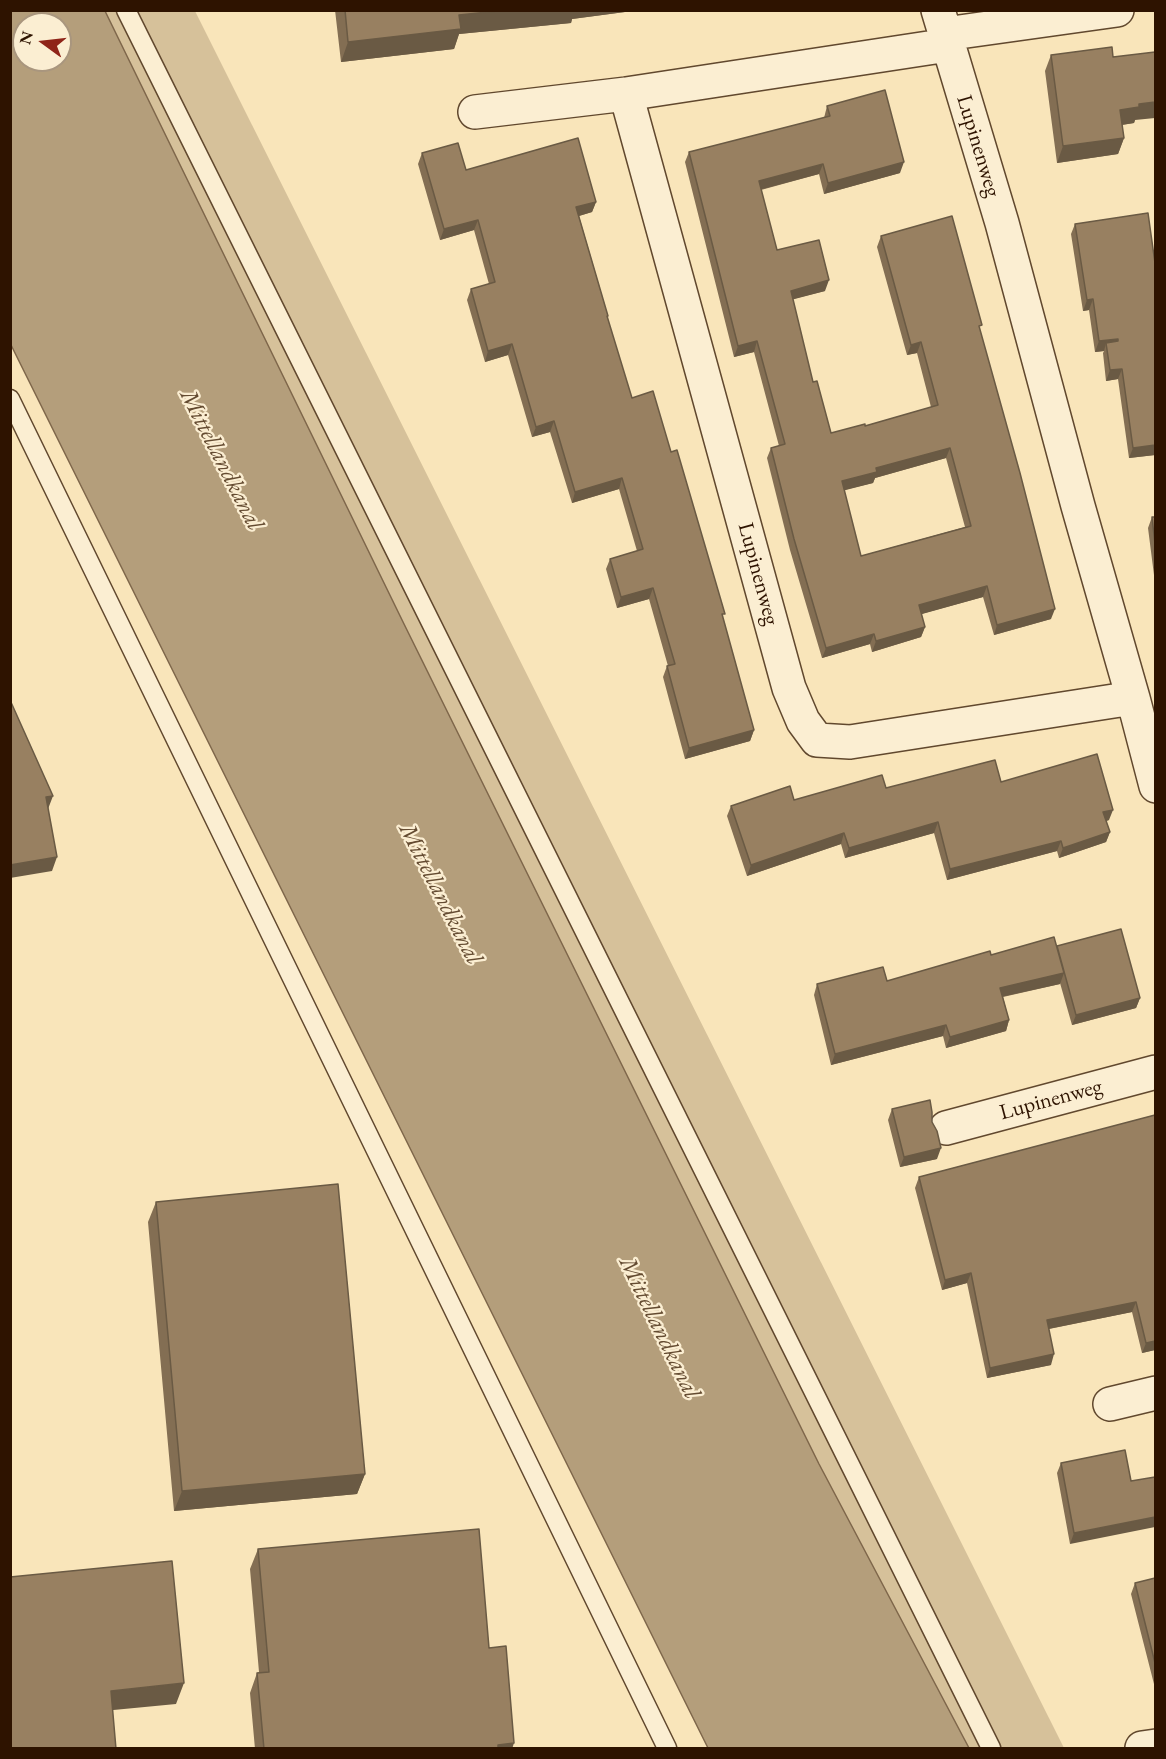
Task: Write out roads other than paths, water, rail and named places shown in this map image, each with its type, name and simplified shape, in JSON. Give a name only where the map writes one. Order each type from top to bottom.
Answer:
[{"type":"street","points":[[475,112],[626,94],[944,30],[1117,10]]},
{"type":"street","name":"Lupinenweg","points":[[944,30],[1002,223],[1078,506],[1133,698],[1155,786]]},
{"type":"street","name":"Lupinenweg","points":[[626,94],[789,688],[803,721],[817,740],[850,742],[1133,698]]},
{"type":"street","name":"Lupinenweg","points":[[946,1128],[1155,1072]]},
{"type":"street","points":[[1110,1404],[1155,1393]]},
{"type":"street","points":[[1142,1749],[1155,1746]]},
{"type":"lane","points":[[126,10],[991,1749]]},
{"type":"lane","points":[[10,399],[667,1749]]},
{"type":"water","name":"Mittellandkanal","points":[[11,10],[105,11],[404,624],[819,1464],[969,1748],[708,1748],[11,345]]}]
